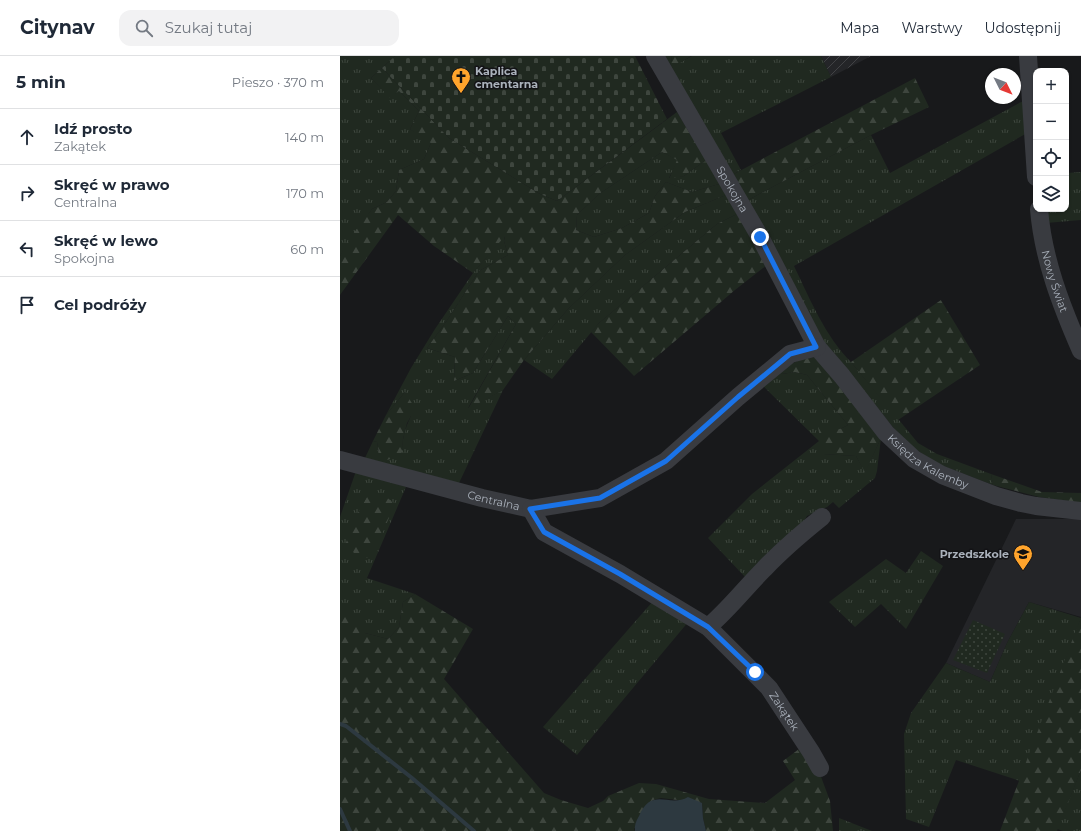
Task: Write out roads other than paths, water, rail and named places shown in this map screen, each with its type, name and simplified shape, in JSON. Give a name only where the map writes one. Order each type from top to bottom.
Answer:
[{"type":"street","name":"Spokojna","points":[[655,56],[760,237],[816,347]]},
{"type":"street","points":[[1028,56],[1036,176]]},
{"type":"street","name":"Nowy Świat","points":[[1039,212],[1044,248],[1053,280],[1081,351]]},
{"type":"street","name":"Centralna","points":[[340,460],[482,498],[530,509],[600,498],[666,461],[738,397],[790,354],[816,347]]},
{"type":"street","name":"Księdza Kalemby","points":[[816,347],[842,376],[886,433],[914,459],[942,475],[996,496],[1036,506],[1081,511]]},
{"type":"street","name":"Zakątek","points":[[530,509],[544,532],[620,574],[708,627],[746,663],[769,688],[820,768]]},
{"type":"street","points":[[708,627],[725,612],[765,567],[797,537],[822,517]]},
{"type":"waterway","points":[[340,724],[346,726],[412,778],[474,831]]},
{"type":"waterway","points":[[340,809],[350,831]]},
{"type":"place","name":"Kaplica cmentarna","points":[[461,94]]},
{"type":"place","name":"Przedszkole","points":[[1023,571]]}]
